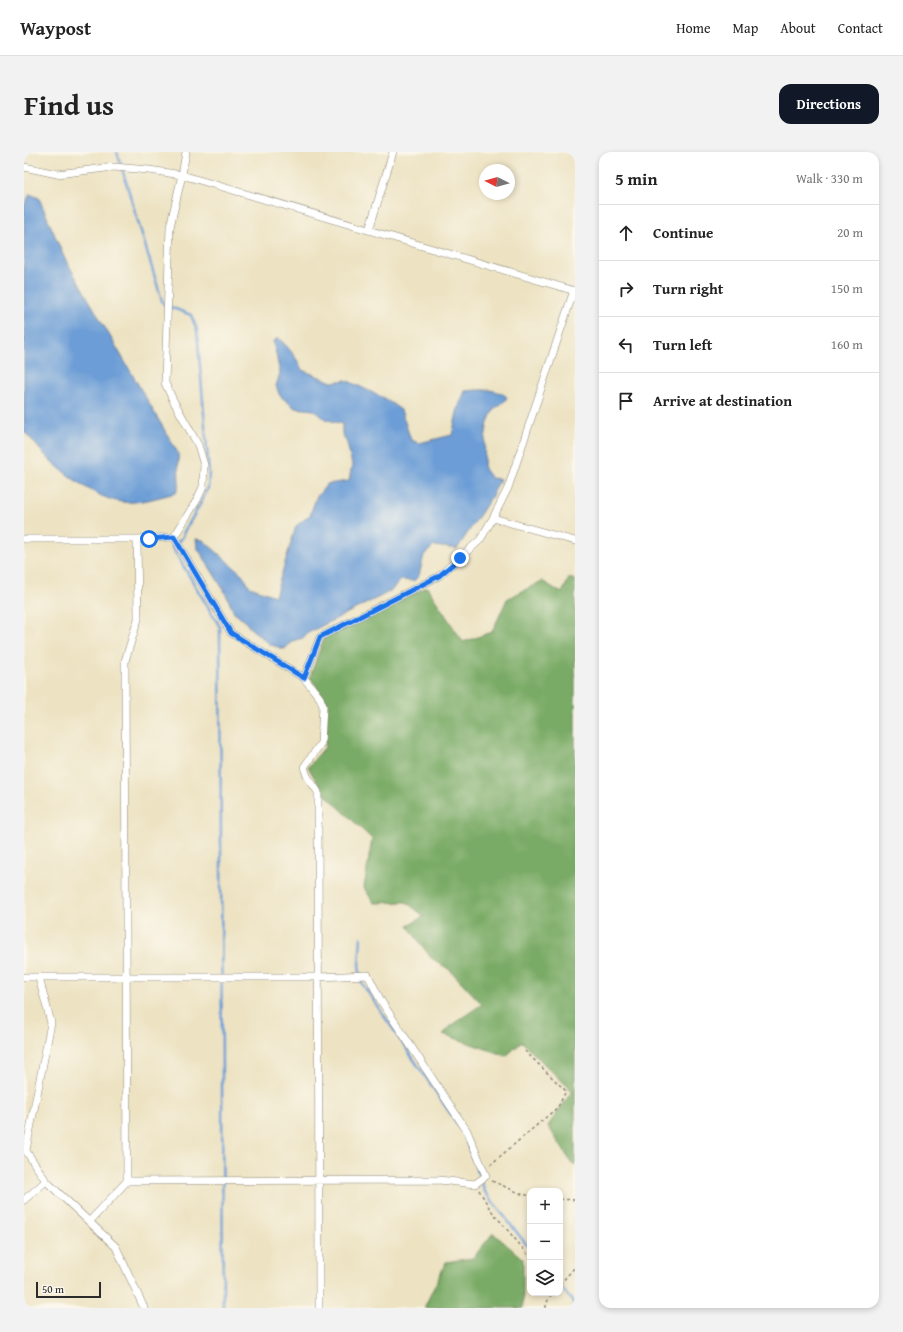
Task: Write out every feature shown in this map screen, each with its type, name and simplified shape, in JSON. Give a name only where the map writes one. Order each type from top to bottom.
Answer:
[{"type":"street","points":[[174,537],[197,500],[203,487],[204,465],[198,445],[165,383],[170,227],[186,152]]},
{"type":"street","points":[[369,230],[393,152]]},
{"type":"street","points":[[24,167],[57,174],[114,167],[182,175],[574,290],[508,488],[480,540],[439,576],[320,637],[304,678]]},
{"type":"street","points":[[493,518],[575,541]]},
{"type":"street","points":[[24,539],[137,539],[174,537]]},
{"type":"street","points":[[174,537],[231,633],[304,678],[320,698],[323,706],[321,743],[304,767],[307,776],[318,792],[319,1308]]},
{"type":"street","points":[[90,1221],[127,1181],[125,661],[138,619],[137,539]]},
{"type":"street","points":[[24,977],[353,977],[368,975],[381,1001],[468,1131],[485,1173],[475,1184],[439,1180],[127,1181]]},
{"type":"street","points":[[40,978],[51,1023],[25,1149],[46,1180],[116,1247],[144,1308]]},
{"type":"street","points":[[24,1200],[46,1180]]},
{"type":"path","points":[[525,1051],[566,1091],[558,1107],[485,1173],[493,1182],[527,1195]]},
{"type":"path","points":[[475,1184],[490,1209],[527,1253]]},
{"type":"path","points":[[563,1200],[575,1200]]},
{"type":"path","points":[[563,1281],[575,1267]]},
{"type":"path","points":[[546,1308],[546,1304],[550,1296]]},
{"type":"green space","points":[[569,578],[575,580],[575,1165],[571,1162],[548,1126],[572,1091],[522,1042],[506,1056],[443,1034],[453,1024],[482,1004],[450,970],[431,958],[408,926],[424,916],[406,902],[374,903],[364,888],[372,839],[323,792],[308,767],[325,747],[328,704],[310,677],[324,638],[427,587],[463,642],[492,632],[507,599],[542,581],[562,593]]},
{"type":"green space","points":[[493,1233],[523,1259],[523,1308],[424,1308],[446,1262],[473,1258]]},
{"type":"water","points":[[30,194],[39,198],[64,257],[178,453],[179,485],[176,493],[135,502],[122,502],[105,497],[80,483],[53,463],[24,431],[24,206]]},
{"type":"water","points":[[278,338],[292,352],[302,370],[332,382],[346,380],[384,398],[401,410],[411,440],[419,443],[452,435],[458,408],[465,391],[492,390],[507,397],[490,416],[485,439],[484,469],[491,478],[500,479],[492,496],[457,549],[434,546],[424,555],[419,576],[414,581],[401,580],[391,591],[306,634],[303,638],[292,641],[285,649],[271,645],[250,628],[244,620],[234,613],[225,592],[197,547],[196,539],[203,540],[243,575],[250,587],[275,596],[296,526],[310,515],[316,498],[327,484],[349,481],[352,465],[347,443],[342,434],[342,424],[325,419],[314,410],[295,408],[280,396],[276,386],[280,373],[273,341]]},
{"type":"waterway","points":[[117,152],[162,301],[165,305],[191,315],[197,330],[209,473],[208,488],[184,532],[183,537],[172,547],[220,627],[223,1308]]},
{"type":"waterway","points":[[361,937],[359,964],[361,982],[463,1132],[485,1192],[527,1245]]},
{"type":"waterway","points":[[563,1290],[572,1301],[575,1308]]},
{"type":"route","points":[[149,539],[174,537],[231,633],[304,678],[320,637],[439,576],[460,558]]}]
